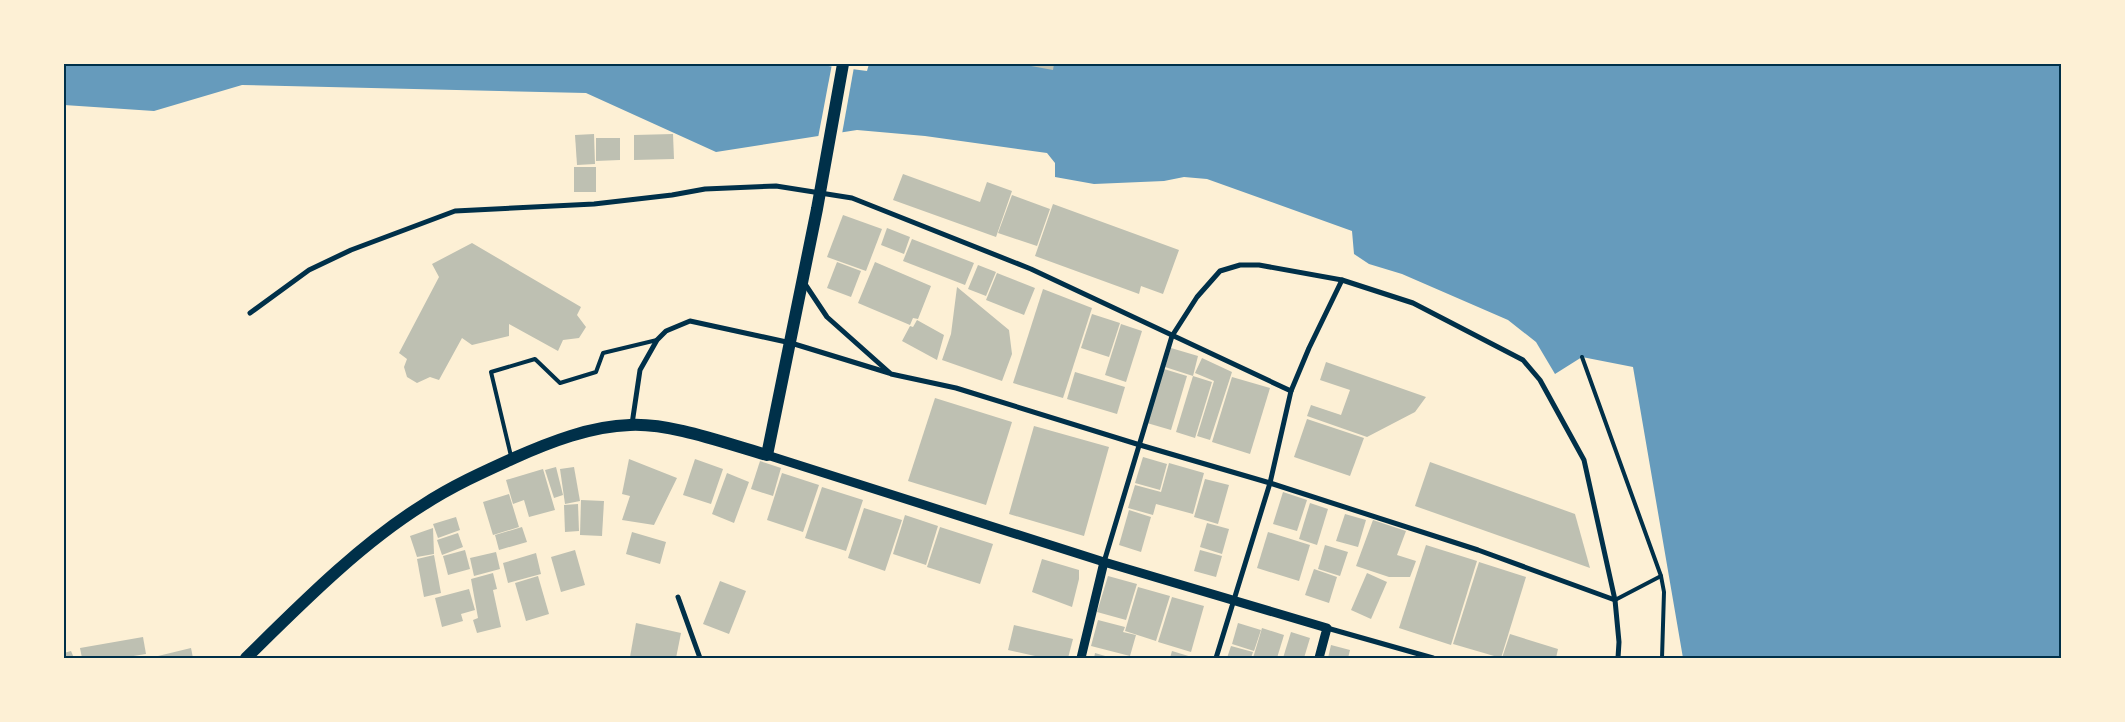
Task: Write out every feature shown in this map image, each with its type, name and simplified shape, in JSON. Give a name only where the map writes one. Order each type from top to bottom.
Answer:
[{"type":"main road","points":[[246,658],[314,592],[422,505],[512,459],[572,436],[606,427],[632,425],[680,432],[767,455],[803,282],[843,64]]},
{"type":"street","points":[[250,313],[309,270],[351,250],[455,211],[584,204],[672,195],[705,188],[776,186],[852,198],[1031,269],[1291,391]]},
{"type":"street","points":[[1082,658],[1104,562],[1172,336],[1197,298],[1220,271],[1240,265],[1259,265],[1342,280],[1413,303],[1523,360],[1540,380],[1584,460],[1615,600],[1619,642],[1618,658]]},
{"type":"street","points":[[1216,658],[1270,483],[1291,391],[1309,348],[1342,280]]},
{"type":"street","points":[[803,282],[827,318],[891,374]]},
{"type":"street","points":[[632,425],[640,370],[657,340],[666,331],[690,321],[791,343],[891,374],[956,388],[1270,483],[1478,550],[1615,600]]},
{"type":"street","points":[[767,455],[1104,562],[1433,658]]},
{"type":"street","points":[[678,597],[700,658]]},
{"type":"street","points":[[1320,658],[1327,628]]},
{"type":"lane","points":[[512,459],[491,372],[535,359],[560,383],[596,372],[603,353],[657,340]]},
{"type":"lane","points":[[1582,357],[1661,576],[1664,592],[1662,658]]},
{"type":"lane","points":[[1615,600],[1661,576]]},
{"type":"water","points":[[64,64],[813,64],[867,71],[869,64],[2061,64],[2061,658],[1683,658],[1633,367],[1582,357],[1555,374],[1536,342],[1508,320],[1402,274],[1369,264],[1354,254],[1352,231],[1207,179],[1184,177],[1164,181],[1094,184],[1055,177],[1055,163],[1047,153],[925,136],[857,130],[716,152],[586,93],[242,85],[154,111],[64,105]]},
{"type":"pier","points":[[832,64],[854,67],[842,134],[818,138]]},
{"type":"building","points":[[1020,64],[1054,64],[1053,70]]},
{"type":"building","points":[[594,134],[595,164],[577,165],[575,135]]},
{"type":"building","points":[[673,134],[674,159],[634,160],[634,135]]},
{"type":"building","points":[[596,138],[620,138],[620,160],[596,161]]},
{"type":"building","points":[[574,167],[596,167],[596,192],[574,192]]},
{"type":"building","points":[[903,174],[980,202],[987,182],[1012,191],[996,237],[893,200]]},
{"type":"building","points":[[1012,195],[1050,209],[1037,246],[998,233]]},
{"type":"building","points":[[1053,204],[1179,250],[1163,294],[1141,286],[1139,294],[1035,256]]},
{"type":"building","points":[[843,215],[882,229],[866,271],[827,257]]},
{"type":"building","points":[[887,228],[910,237],[904,254],[881,245]]},
{"type":"building","points":[[912,239],[974,263],[965,285],[903,261]]},
{"type":"building","points":[[472,243],[581,307],[577,315],[586,327],[579,338],[563,340],[558,351],[509,324],[509,336],[472,345],[462,338],[439,380],[430,377],[417,383],[407,377],[404,367],[407,359],[399,353],[439,277],[432,264]]},
{"type":"building","points":[[837,262],[861,271],[851,297],[827,288]]},
{"type":"building","points":[[875,262],[931,286],[918,319],[913,318],[910,325],[858,303]]},
{"type":"building","points":[[978,265],[996,272],[986,296],[968,289]]},
{"type":"building","points":[[997,273],[1035,288],[1024,315],[986,300]]},
{"type":"building","points":[[957,287],[1009,330],[1012,354],[1002,381],[942,360],[951,334]]},
{"type":"building","points":[[1043,289],[1092,308],[1063,398],[1013,383]]},
{"type":"building","points":[[1092,314],[1120,323],[1109,357],[1081,348]]},
{"type":"building","points":[[917,320],[944,335],[937,360],[902,341],[910,326],[913,327]]},
{"type":"building","points":[[1121,324],[1142,331],[1126,382],[1105,375]]},
{"type":"building","points":[[1171,348],[1198,356],[1193,376],[1165,367]]},
{"type":"building","points":[[1202,358],[1232,372],[1210,440],[1197,436],[1214,381],[1195,373]]},
{"type":"building","points":[[1326,362],[1426,397],[1415,412],[1367,437],[1307,416],[1311,405],[1341,415],[1350,390],[1320,380]]},
{"type":"building","points":[[1164,369],[1187,376],[1171,430],[1147,423]]},
{"type":"building","points":[[1075,372],[1125,387],[1117,414],[1067,399]]},
{"type":"building","points":[[1193,376],[1212,382],[1195,438],[1176,432]]},
{"type":"building","points":[[1232,377],[1270,388],[1250,454],[1212,442]]},
{"type":"building","points":[[935,398],[1012,422],[986,505],[908,481]]},
{"type":"building","points":[[1307,419],[1364,438],[1350,476],[1294,457]]},
{"type":"building","points":[[1034,426],[1109,447],[1084,536],[1009,514]]},
{"type":"building","points":[[1143,457],[1167,464],[1160,490],[1135,483]]},
{"type":"building","points":[[629,459],[677,478],[654,525],[622,520],[630,496],[622,494]]},
{"type":"building","points":[[695,459],[723,469],[711,504],[683,495]]},
{"type":"building","points":[[760,461],[781,468],[773,496],[751,489]]},
{"type":"building","points":[[1430,462],[1575,514],[1590,568],[1415,506]]},
{"type":"building","points":[[1169,463],[1204,473],[1193,514],[1156,504],[1153,515],[1128,508],[1135,485],[1161,492]]},
{"type":"building","points":[[556,467],[563,495],[554,498],[545,470]]},
{"type":"building","points":[[574,467],[580,501],[565,504],[560,469]]},
{"type":"building","points":[[543,469],[555,510],[529,517],[524,500],[513,504],[506,480]]},
{"type":"building","points":[[727,473],[749,482],[734,523],[712,514]]},
{"type":"building","points":[[782,473],[819,485],[803,532],[767,520]]},
{"type":"building","points":[[1205,479],[1229,485],[1218,524],[1194,517]]},
{"type":"building","points":[[822,487],[863,500],[846,551],[805,538]]},
{"type":"building","points":[[1283,492],[1307,500],[1297,531],[1273,524]]},
{"type":"building","points":[[509,494],[519,527],[493,535],[483,502]]},
{"type":"building","points":[[581,500],[604,501],[602,536],[580,535]]},
{"type":"building","points":[[1310,503],[1328,509],[1317,545],[1299,539]]},
{"type":"building","points":[[578,504],[579,531],[565,532],[564,505]]},
{"type":"building","points":[[864,508],[902,520],[885,571],[848,558]]},
{"type":"building","points":[[1129,510],[1151,517],[1141,552],[1119,545]]},
{"type":"building","points":[[1345,514],[1366,520],[1358,547],[1336,541]]},
{"type":"building","points":[[905,515],[938,526],[926,565],[893,554]]},
{"type":"building","points":[[456,517],[460,530],[438,538],[433,524]]},
{"type":"building","points":[[1373,520],[1406,531],[1397,555],[1416,561],[1410,577],[1389,577],[1356,566]]},
{"type":"building","points":[[1207,523],[1229,529],[1222,554],[1200,547]]},
{"type":"building","points":[[522,527],[527,542],[499,550],[495,535]]},
{"type":"building","points":[[940,527],[993,544],[980,584],[927,567]]},
{"type":"building","points":[[433,528],[434,554],[417,557],[410,536]]},
{"type":"building","points":[[632,532],[666,542],[660,564],[626,554]]},
{"type":"building","points":[[1268,532],[1310,545],[1299,581],[1257,568]]},
{"type":"building","points":[[458,533],[463,547],[442,555],[437,540]]},
{"type":"building","points":[[1325,545],[1348,552],[1340,576],[1318,569]]},
{"type":"building","points":[[1426,545],[1477,561],[1451,645],[1399,628]]},
{"type":"building","points":[[465,550],[470,569],[448,575],[443,556]]},
{"type":"building","points":[[575,550],[585,585],[561,592],[551,557]]},
{"type":"building","points":[[1200,550],[1222,556],[1216,577],[1194,571]]},
{"type":"building","points":[[496,552],[500,569],[474,576],[470,558]]},
{"type":"building","points":[[536,553],[541,574],[508,583],[503,563]]},
{"type":"building","points":[[434,555],[441,593],[424,597],[417,559]]},
{"type":"building","points":[[1042,559],[1079,570],[1079,579],[1072,607],[1032,592]]},
{"type":"building","points":[[1479,562],[1526,577],[1501,658],[1453,644]]},
{"type":"building","points":[[1314,569],[1337,577],[1329,603],[1305,595]]},
{"type":"building","points":[[493,573],[497,589],[493,590],[501,627],[477,633],[473,620],[478,618],[471,579]]},
{"type":"building","points":[[1367,573],[1387,582],[1371,619],[1351,610]]},
{"type":"building","points":[[538,576],[549,614],[526,621],[515,583]]},
{"type":"building","points":[[1108,576],[1137,584],[1126,620],[1097,612]]},
{"type":"building","points":[[720,581],[746,591],[729,634],[703,624]]},
{"type":"building","points":[[1138,587],[1170,596],[1156,641],[1125,631]]},
{"type":"building","points":[[469,589],[475,610],[461,614],[463,621],[442,627],[435,598]]},
{"type":"building","points":[[1172,597],[1204,606],[1191,652],[1158,642]]},
{"type":"building","points":[[1098,620],[1125,627],[1123,632],[1136,635],[1130,656],[1091,646]]},
{"type":"building","points":[[636,623],[681,633],[676,658],[630,657]]},
{"type":"building","points":[[1238,623],[1261,630],[1254,651],[1232,644]]},
{"type":"building","points":[[1014,625],[1073,639],[1068,658],[1044,658],[1008,650]]},
{"type":"building","points":[[1262,628],[1284,635],[1277,658],[1253,658]]},
{"type":"building","points":[[1291,632],[1310,638],[1304,658],[1283,658]]},
{"type":"building","points":[[1510,634],[1558,649],[1556,658],[1502,658]]},
{"type":"building","points":[[143,637],[146,654],[121,658],[82,658],[80,648]]},
{"type":"building","points":[[1331,645],[1350,650],[1348,658],[1328,658]]},
{"type":"building","points":[[1231,646],[1253,652],[1251,658],[1227,658]]},
{"type":"building","points":[[191,648],[193,658],[158,658],[158,656]]},
{"type":"building","points":[[71,651],[74,658],[64,658],[64,653]]},
{"type":"building","points":[[1172,651],[1195,658],[1170,658]]},
{"type":"building","points":[[1095,653],[1112,658],[1094,658]]}]
